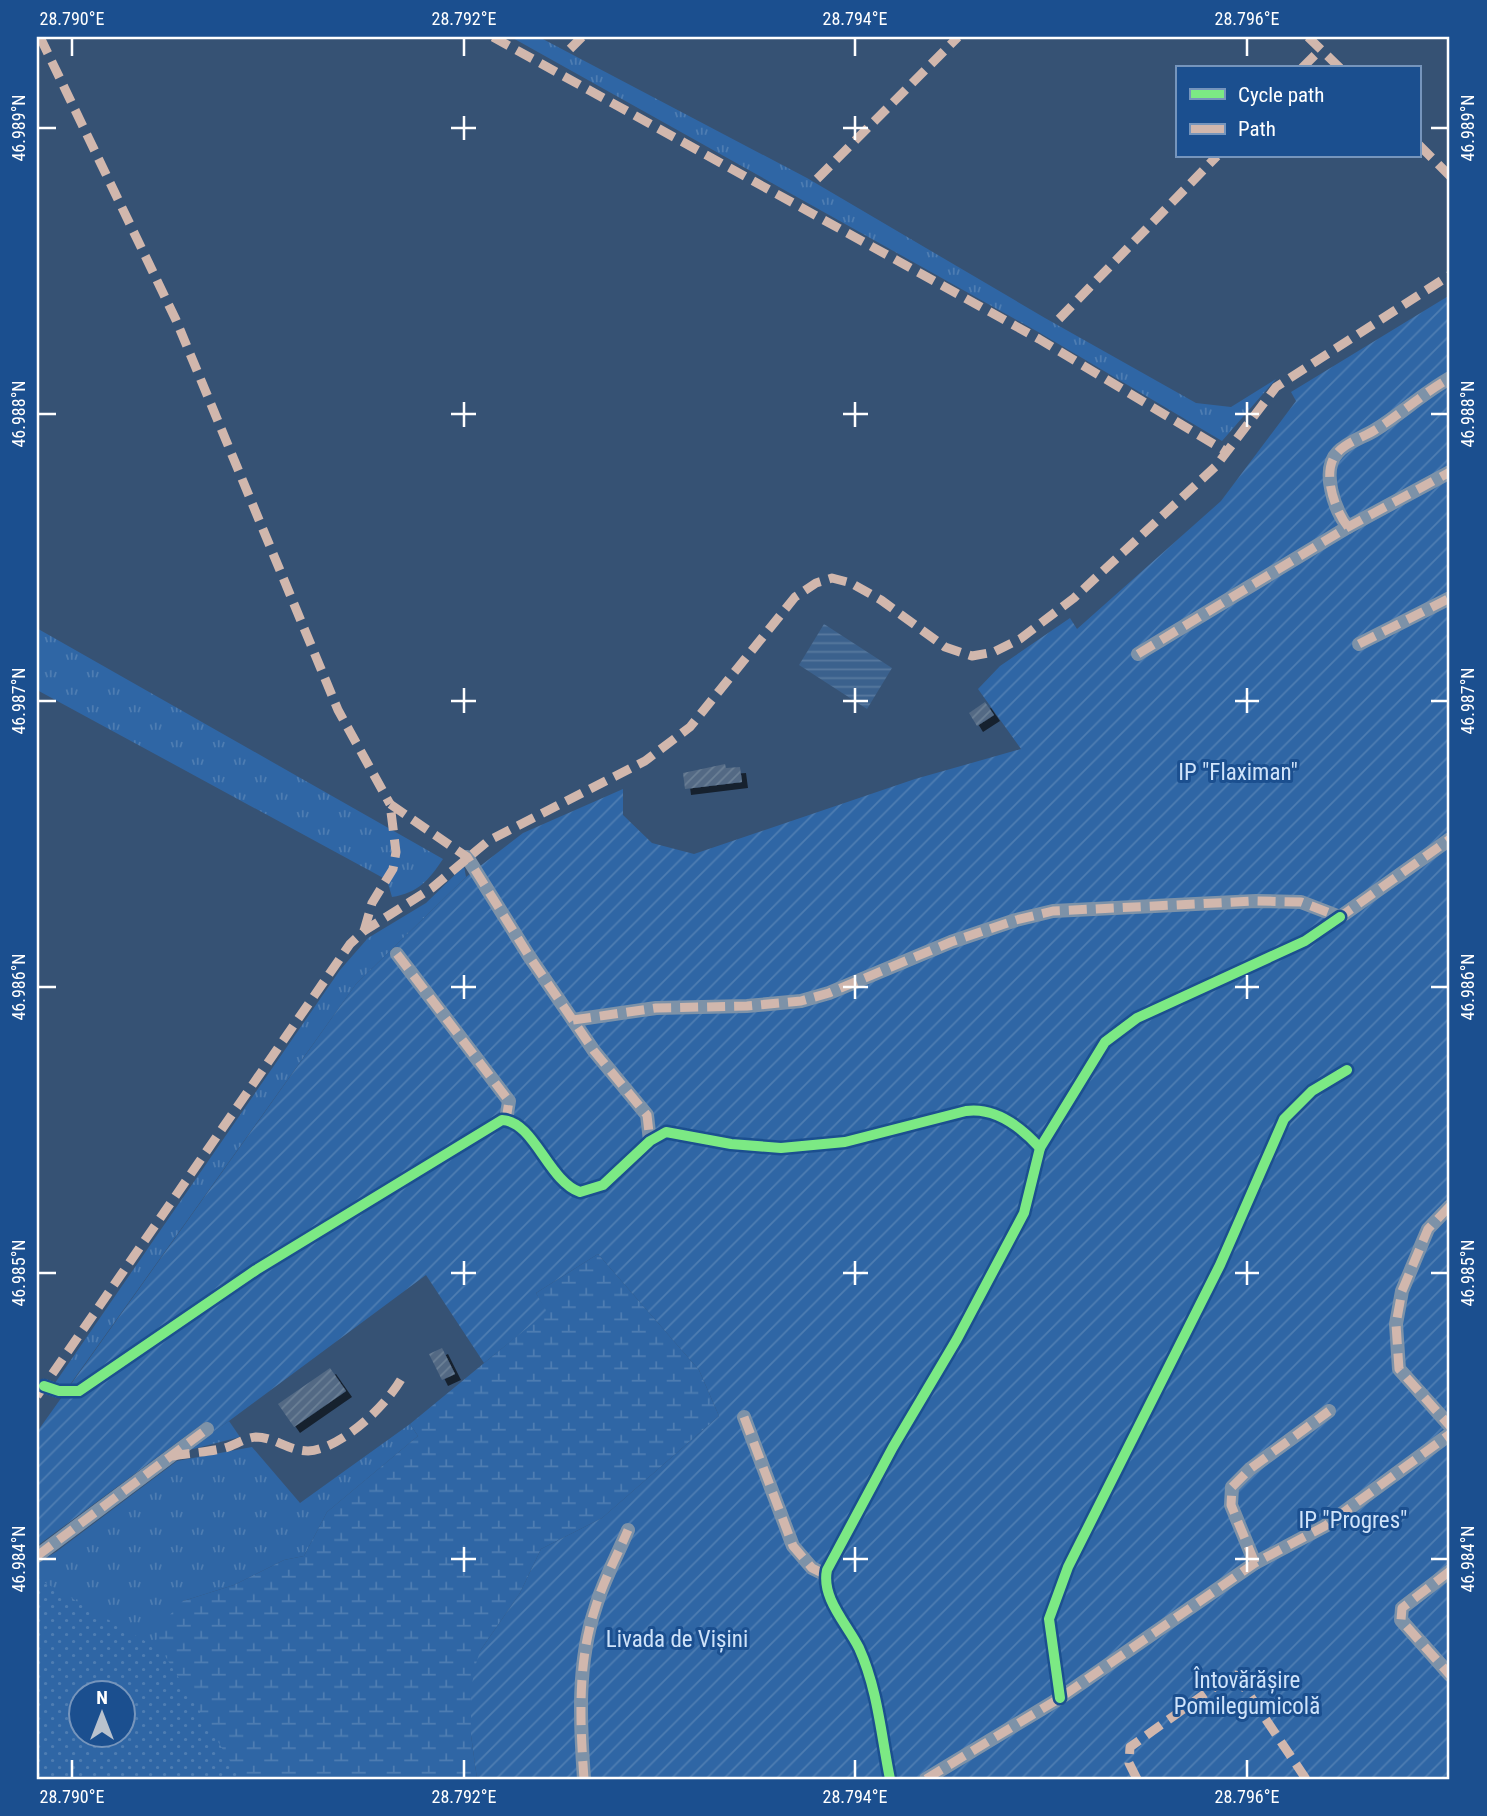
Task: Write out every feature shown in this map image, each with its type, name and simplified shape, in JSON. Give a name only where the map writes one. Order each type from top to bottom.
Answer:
[{"type":"street","points":[[1348,527],[1341,518],[1331,486],[1331,464],[1338,452],[1450,378]]},
{"type":"street","points":[[1138,654],[1348,527],[1450,472]]},
{"type":"street","points":[[1359,644],[1450,597]]},
{"type":"street","points":[[890,1779],[873,1683],[858,1646],[830,1597],[826,1575],[829,1563],[957,1339],[1024,1213],[1040,1148],[1075,1095],[1096,1056],[1116,1032],[1137,1018],[1305,941],[1450,839]]},
{"type":"street","points":[[467,858],[573,1020],[647,1115],[650,1141]]},
{"type":"street","points":[[573,1020],[656,1008],[747,1006],[801,1001],[829,993],[951,942],[1016,920],[1053,911],[1267,901],[1301,902],[1340,917]]},
{"type":"street","points":[[397,954],[509,1101],[506,1120]]},
{"type":"street","points":[[1060,1698],[1049,1619],[1068,1567],[1220,1265],[1284,1119],[1312,1091],[1347,1070]]},
{"type":"street","points":[[44,1387],[59,1391],[79,1391],[256,1270],[498,1121],[506,1120],[518,1125],[566,1185],[580,1192],[603,1185],[650,1141],[671,1132],[731,1144],[781,1148],[845,1142],[966,1111],[983,1110],[1028,1134],[1040,1148]]},
{"type":"street","points":[[1450,1206],[1428,1229],[1402,1291],[1396,1324],[1396,1350],[1399,1369],[1450,1426]]},
{"type":"street","points":[[1255,1563],[1231,1505],[1232,1487],[1267,1456],[1329,1411]]},
{"type":"street","points":[[744,1417],[793,1546],[812,1568],[826,1575]]},
{"type":"street","points":[[37,1556],[208,1429]]},
{"type":"street","points":[[926,1779],[1060,1698],[1255,1563],[1325,1525],[1450,1434]]},
{"type":"street","points":[[584,1779],[581,1698],[586,1653],[594,1611],[628,1530]]},
{"type":"street","points":[[1450,1571],[1402,1608],[1401,1620],[1450,1675]]},
{"type":"green space","points":[[511,37],[539,37],[807,178],[1196,403],[1231,407],[1276,379],[1222,441],[1040,333]]},
{"type":"green space","points":[[1450,295],[1450,1779],[477,1779],[471,1735],[471,1690],[475,1667],[480,1651],[520,1593],[541,1549],[602,1518],[719,1416],[699,1370],[598,1254],[536,1293],[547,1312],[484,1363],[426,1275],[229,1421],[213,1432],[205,1422],[37,1546],[37,1432],[356,984],[466,877],[523,833],[623,789],[623,815],[652,843],[694,854],[915,779],[1021,749],[978,689],[1000,666],[1070,618],[1077,629],[1221,501],[1296,401],[1291,392]]},
{"type":"green space","points":[[37,628],[443,859],[416,889],[392,897],[387,880],[37,690]]},
{"type":"green space","points":[[464,866],[466,877],[356,984],[69,1386],[55,1383],[340,970],[368,938],[426,903]]},
{"type":"green space","points":[[598,1254],[699,1370],[719,1416],[602,1518],[541,1549],[520,1593],[480,1651],[471,1735],[477,1779],[138,1779],[162,1651],[154,1646],[164,1621],[183,1601],[234,1585],[284,1560],[304,1556],[327,1512],[418,1436],[410,1424],[546,1312],[536,1293]]},
{"type":"green space","points":[[229,1421],[240,1437],[185,1451]]},
{"type":"green space","points":[[410,1424],[418,1436],[327,1512],[304,1556],[284,1560],[234,1585],[183,1601],[137,1773],[37,1779],[37,1563],[56,1552],[177,1461],[252,1447],[300,1503]]},
{"type":"green space","points":[[37,1578],[162,1651],[241,1779],[37,1779]]},
{"type":"shaded area","points":[[824,624],[892,668],[867,709],[799,665]]},
{"type":"building","points":[[985,702],[994,715],[977,726],[969,713]]},
{"type":"building","points":[[725,764],[726,768],[740,767],[742,782],[685,789],[683,773]]},
{"type":"building","points":[[442,1348],[455,1374],[442,1380],[429,1354]]},
{"type":"building","points":[[330,1368],[346,1391],[294,1427],[278,1404]]},
{"type":"marked path","points":[[40,37],[176,320],[338,710],[390,804]]},
{"type":"marked path","points":[[493,37],[1039,339],[1227,452]]},
{"type":"marked path","points":[[570,49],[582,37]]},
{"type":"marked path","points":[[817,179],[958,37]]},
{"type":"marked path","points":[[1308,37],[1338,66]]},
{"type":"marked path","points":[[1304,66],[1321,49]]},
{"type":"marked path","points":[[1420,146],[1450,176]]},
{"type":"marked path","points":[[1059,319],[1215,158]]},
{"type":"marked path","points":[[37,1396],[350,944],[364,931],[432,888],[488,841],[645,761],[690,727],[795,597],[816,583],[832,578],[851,583],[881,600],[945,647],[972,656],[994,652],[1020,639],[1074,598],[1216,466],[1276,387],[1450,275]]},
{"type":"marked path","points":[[1348,527],[1338,511],[1331,490],[1330,469],[1338,452],[1385,424],[1450,378]]},
{"type":"marked path","points":[[1138,654],[1348,527],[1450,472]]},
{"type":"marked path","points":[[1359,644],[1450,598]]},
{"type":"marked path","points":[[364,931],[372,903],[393,869],[396,852],[390,804],[467,857],[529,956],[594,1051],[647,1115],[650,1141]]},
{"type":"marked path","points":[[573,1020],[656,1008],[747,1006],[801,1001],[829,993],[951,942],[1016,920],[1053,911],[1256,901],[1301,902],[1340,917],[1450,839]]},
{"type":"marked path","points":[[397,954],[509,1101],[506,1120]]},
{"type":"marked path","points":[[1450,1206],[1428,1229],[1402,1291],[1396,1324],[1399,1369],[1450,1426]]},
{"type":"marked path","points":[[172,1456],[212,1451],[256,1437],[301,1450],[321,1448],[336,1442],[364,1422],[389,1397],[405,1372]]},
{"type":"marked path","points":[[1255,1563],[1231,1505],[1232,1487],[1250,1469],[1329,1411]]},
{"type":"marked path","points":[[744,1417],[793,1546],[812,1568],[826,1575]]},
{"type":"marked path","points":[[37,1556],[207,1429]]},
{"type":"marked path","points":[[926,1779],[1060,1698],[1255,1563],[1325,1526],[1450,1434]]},
{"type":"marked path","points":[[584,1779],[581,1715],[585,1650],[598,1599],[628,1530]]},
{"type":"marked path","points":[[1450,1571],[1402,1608],[1401,1620],[1450,1675]]},
{"type":"marked path","points":[[1137,1779],[1129,1763],[1130,1747],[1230,1676],[1236,1675],[1306,1779]]},
{"type":"cycle path","points":[[890,1779],[871,1680],[859,1648],[831,1601],[826,1580],[827,1570],[893,1447],[957,1339],[1024,1213],[1040,1148],[1105,1042],[1137,1018],[1305,941],[1340,917]]},
{"type":"cycle path","points":[[1060,1698],[1049,1619],[1068,1567],[1220,1265],[1284,1119],[1312,1091],[1347,1070]]},
{"type":"cycle path","points":[[44,1386],[59,1391],[79,1391],[256,1270],[502,1120],[523,1130],[559,1176],[580,1192],[603,1185],[650,1141],[666,1132],[731,1144],[781,1148],[845,1142],[966,1111],[977,1111],[1007,1120],[1040,1148]]},
{"type":"park label","name":"IP \"Flaximan\"","points":[[1238,772]]},
{"type":"park label","name":"IP \"Progres\"","points":[[1353,1520]]},
{"type":"park label","name":"Livada de Vișini","points":[[677,1639]]},
{"type":"park label","name":"Întovărășire Pomilegumicolă","points":[[1247,1693]]}]
